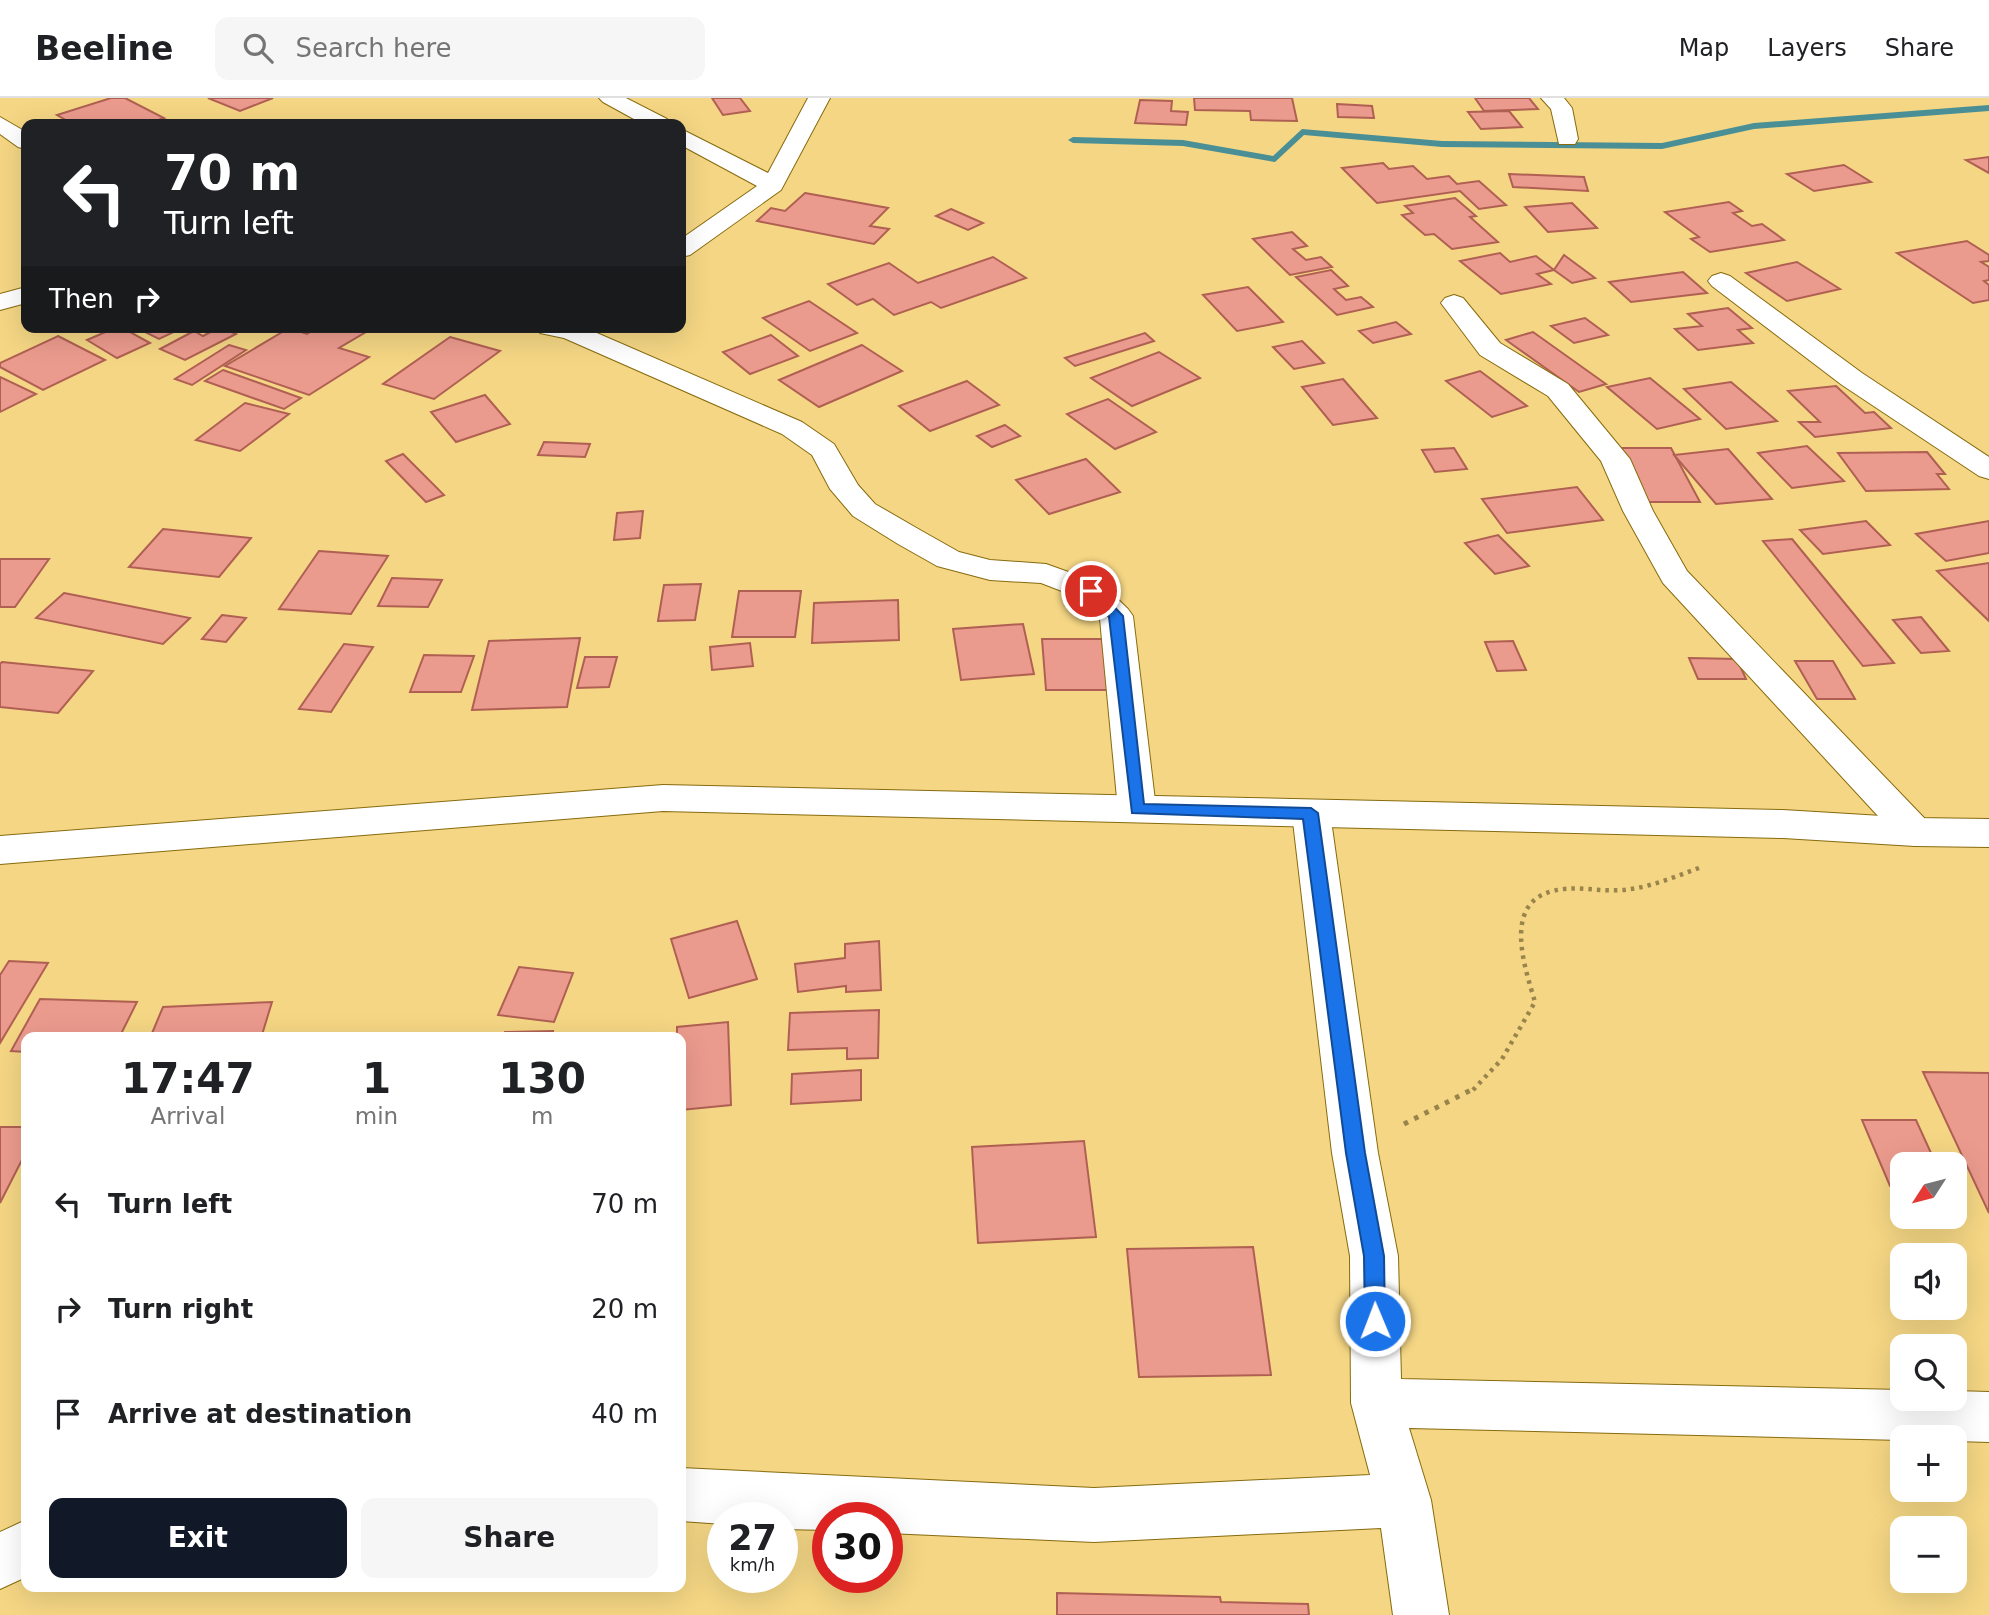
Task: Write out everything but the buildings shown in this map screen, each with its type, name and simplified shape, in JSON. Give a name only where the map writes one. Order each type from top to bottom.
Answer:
[{"type":"street","points":[[610,98],[650,119]]},
{"type":"street","points":[[686,246],[773,185],[819,98]]},
{"type":"street","points":[[1552,98],[1561,108],[1567,139]]},
{"type":"street","points":[[686,139],[773,185]]},
{"type":"street","points":[[1721,281],[1852,379],[1989,470]]},
{"type":"street","points":[[0,302],[21,296]]},
{"type":"street","points":[[1454,303],[1490,349],[1558,390],[1615,459],[1638,511],[1674,576],[1915,832]]},
{"type":"street","points":[[577,333],[620,341],[792,428],[824,450],[845,489],[864,510],[948,559],[990,570],[1046,574],[1091,591],[1116,616],[1137,809]]},
{"type":"street","points":[[0,850],[663,798],[1783,824],[1915,832],[1989,833]]},
{"type":"street","points":[[1311,813],[1355,1153],[1374,1256],[1376,1403],[1404,1500],[1422,1615]]},
{"type":"street","points":[[1376,1403],[1989,1418]]},
{"type":"street","points":[[686,1495],[1094,1515],[1404,1500]]},
{"type":"street","points":[[0,1562],[21,1550]]},
{"type":"path","points":[[1355,1153],[1397,1127],[1456,1100],[1488,1078],[1535,1002],[1521,951],[1522,916],[1533,900],[1551,891],[1632,889],[1700,868]]},
{"type":"waterway","points":[[1073,140],[1183,143],[1275,159],[1302,132],[1442,144],[1662,146],[1754,126],[1989,108]]},
{"type":"route","points":[[1091,591],[1116,616],[1137,809],[1311,813],[1355,1153],[1374,1256],[1375,1321]]}]
